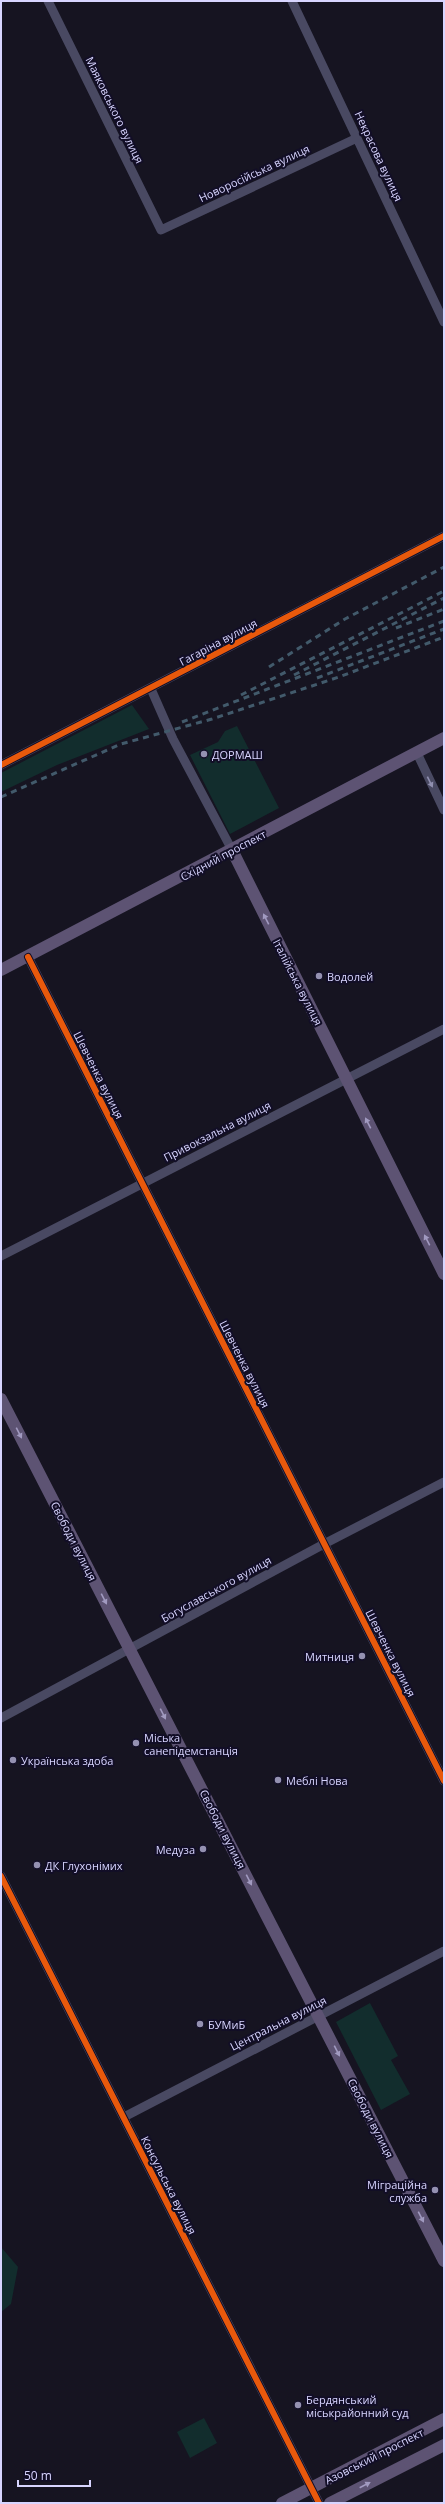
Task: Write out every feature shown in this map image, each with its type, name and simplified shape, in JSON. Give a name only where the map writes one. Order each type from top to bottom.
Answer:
[{"type":"main road","name":"Східний проспект","points":[[1,970],[444,738]]},
{"type":"main road","name":"Італійська вулиця","points":[[232,850],[444,1274]]},
{"type":"main road","name":"Свободи вулиця","points":[[1,1398],[444,2261]]},
{"type":"main road","name":"Азовський проспект","points":[[282,2503],[444,2419]]},
{"type":"main road","name":"Азовський проспект","points":[[330,2503],[444,2445]]},
{"type":"street","name":"Маяковського вулиця","points":[[48,1],[161,230]]},
{"type":"street","name":"Некрасова вулиця","points":[[292,1],[444,322]]},
{"type":"street","name":"Новоросійська вулиця","points":[[161,230],[357,138]]},
{"type":"street","name":"Гагаріна вулиця","points":[[1,765],[151,689],[444,536]]},
{"type":"street","name":"Італійська вулиця","points":[[151,689],[173,739],[232,850]]},
{"type":"street","points":[[417,753],[444,810]]},
{"type":"street","name":"Шевченка вулиця","points":[[28,957],[444,1780]]},
{"type":"street","name":"Привокзальна вулиця","points":[[1,1256],[444,1029]]},
{"type":"street","name":"Богуславського вулиця","points":[[1,1718],[130,1650],[324,1544],[444,1482]]},
{"type":"street","name":"Консульська вулиця","points":[[1,1876],[319,2503]]},
{"type":"street","name":"Центральна вулиця","points":[[124,2117],[444,1951]]},
{"type":"green space","points":[[132,705],[149,729],[57,765],[1,792],[1,773]]},
{"type":"green space","points":[[237,726],[279,808],[230,834],[190,755],[218,742],[225,731]]},
{"type":"green space","points":[[370,2003],[398,2056],[391,2060],[410,2094],[381,2110],[336,2022]]},
{"type":"green space","points":[[1,2247],[18,2267],[11,2304],[1,2312]]},
{"type":"green space","points":[[204,2418],[217,2443],[190,2458],[177,2432]]},
{"type":"railway","points":[[269,667],[345,619],[444,567]]},
{"type":"railway","points":[[241,695],[444,591]]},
{"type":"railway","points":[[294,675],[444,598]]},
{"type":"railway","points":[[396,628],[444,609]]},
{"type":"railway","points":[[182,722],[444,621]]},
{"type":"railway","points":[[317,678],[444,629]]},
{"type":"railway","points":[[1,797],[121,744],[212,719],[339,677],[444,637]]},
{"type":"cycle path","points":[[1,765],[444,536]]},
{"type":"cycle path","points":[[28,957],[444,1781]]},
{"type":"cycle path","points":[[1,1876],[319,2503]]},
{"type":"place","name":"ДОРМАШ","points":[[204,754]]},
{"type":"place","name":"Водолей","points":[[319,976]]},
{"type":"place","name":"Митниця","points":[[362,1656]]},
{"type":"place","name":"Міська санепідемстанція","points":[[136,1743]]},
{"type":"place","name":"Українська здоба","points":[[13,1760]]},
{"type":"place","name":"Меблі Нова","points":[[278,1780]]},
{"type":"place","name":"Медуза","points":[[203,1849]]},
{"type":"place","name":"ДК Глухонімих","points":[[37,1865]]},
{"type":"place","name":"БУМиБ","points":[[200,2024]]},
{"type":"place","name":"Міграційна служба","points":[[435,2190]]},
{"type":"place","name":"Бердянський міськрайонний суд","points":[[298,2405]]}]
